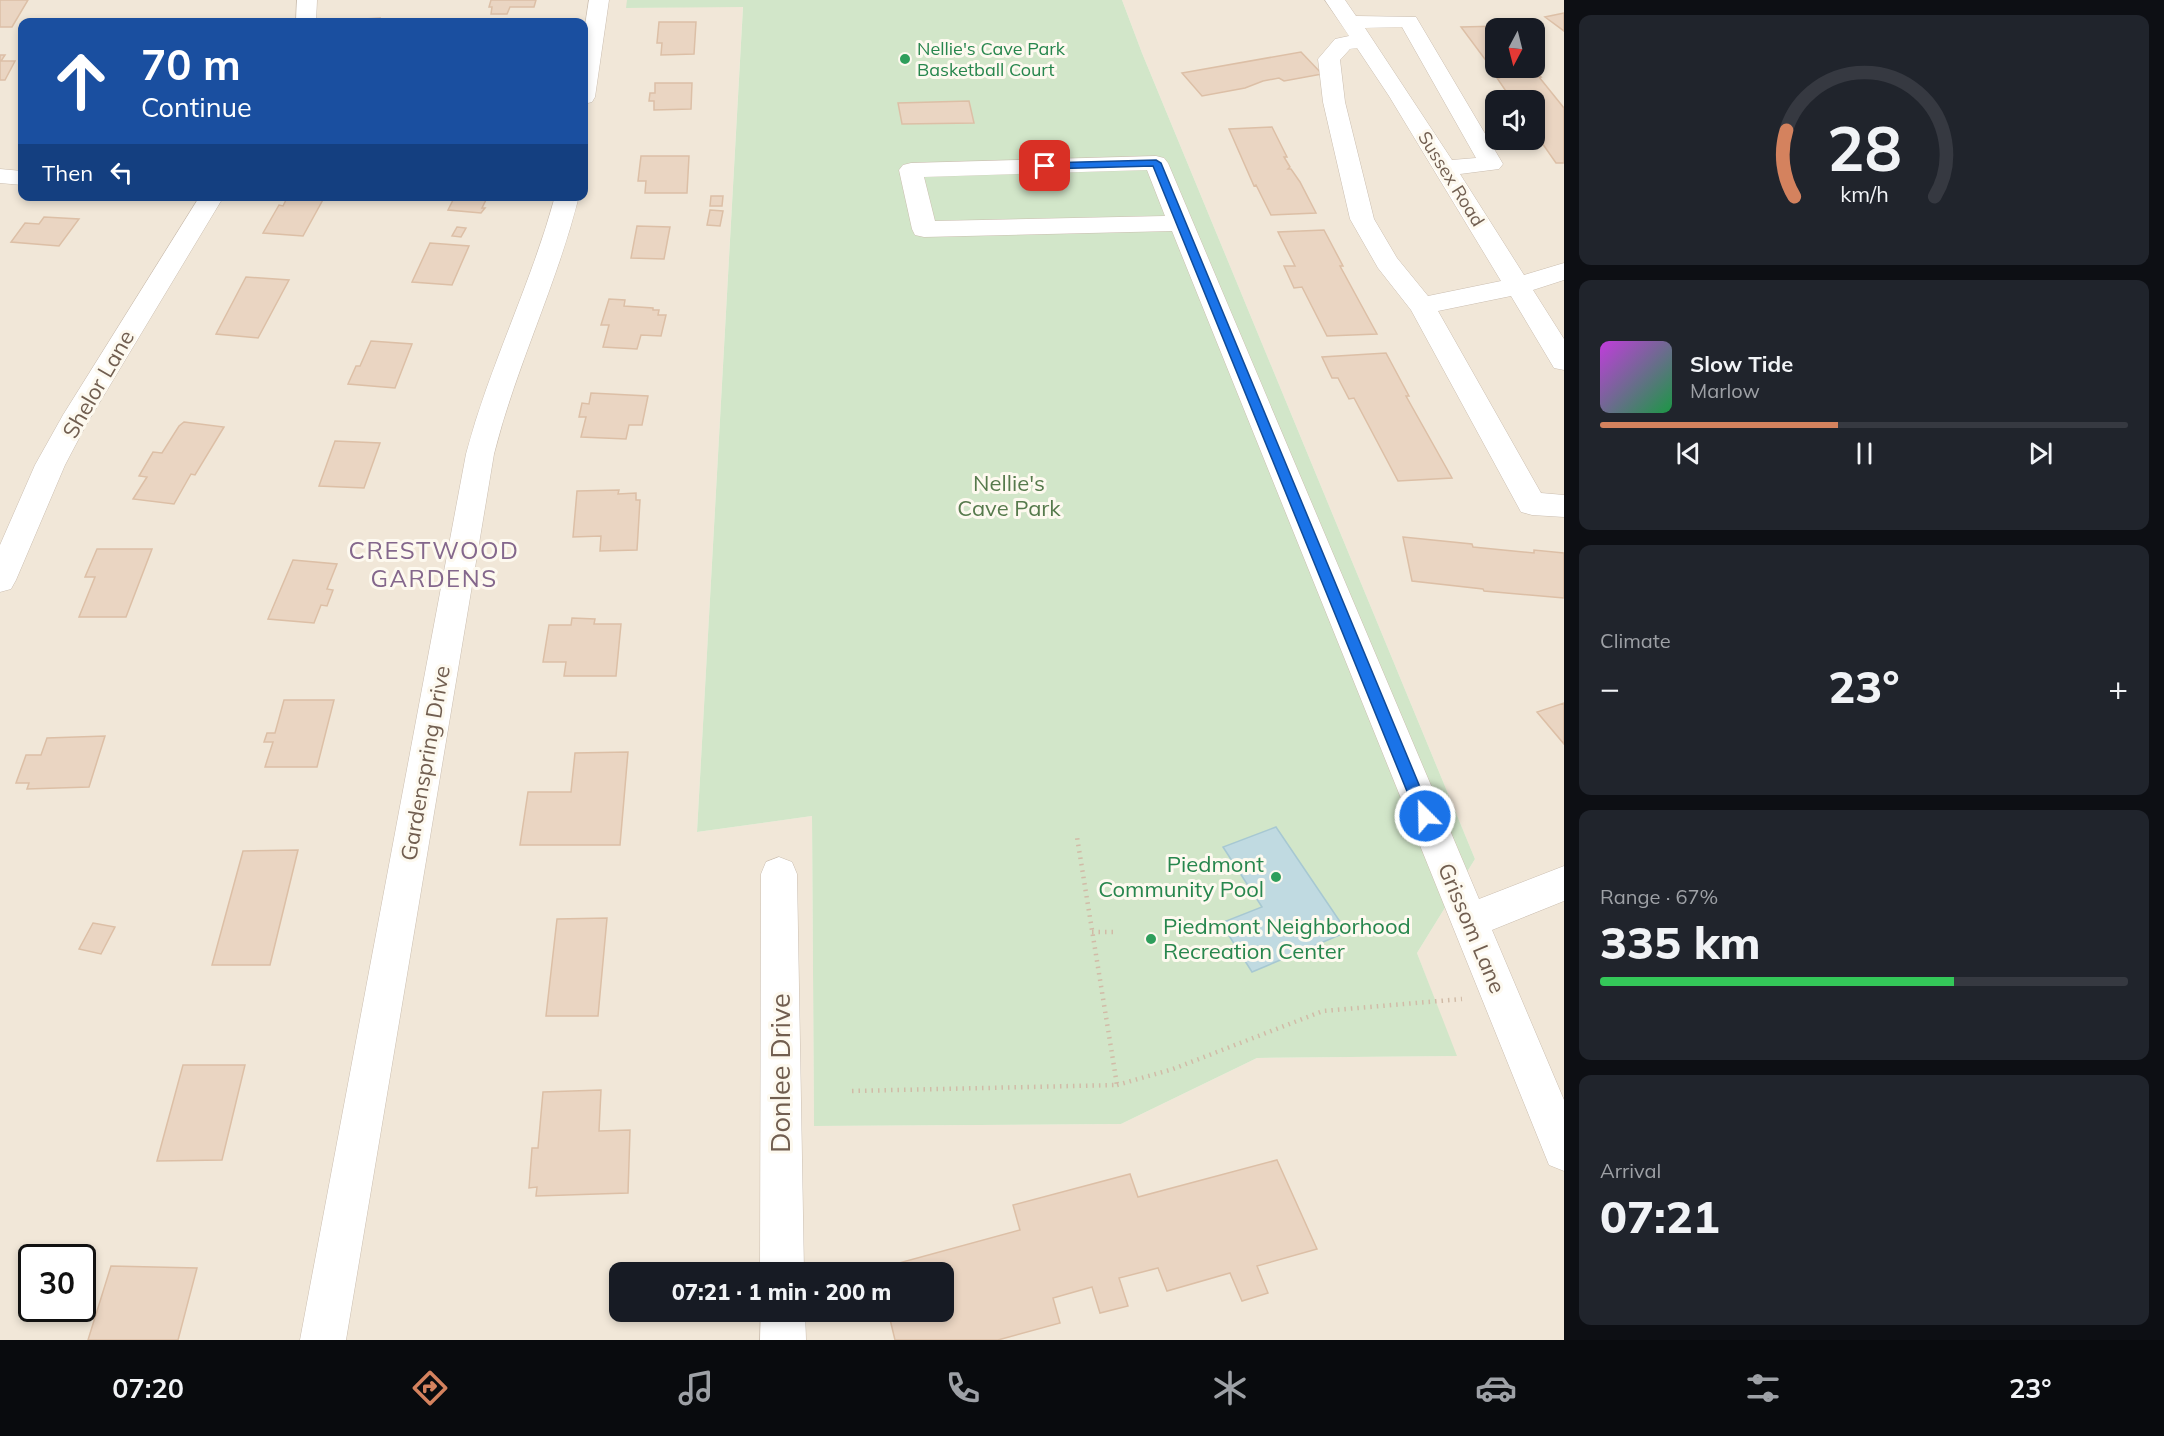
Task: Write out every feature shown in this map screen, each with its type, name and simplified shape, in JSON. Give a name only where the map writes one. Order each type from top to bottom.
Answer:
[{"type":"street","points":[[306,18],[307,0]]},
{"type":"street","points":[[588,71],[599,0]]},
{"type":"street","name":"Sussex Road","points":[[1335,0],[1444,168],[1564,361]]},
{"type":"street","points":[[1444,168],[1491,164],[1409,21],[1357,31],[1329,59],[1334,102],[1362,219],[1387,262],[1422,306],[1532,504],[1564,506]]},
{"type":"street","name":"Grissom Lane","points":[[1180,223],[924,229],[911,170],[1156,163],[1564,1149]]},
{"type":"street","points":[[0,176],[18,178]]},
{"type":"street","name":"Shelor Lane","points":[[0,580],[50,465],[73,422],[209,201]]},
{"type":"street","name":"Gardenspring Drive","points":[[322,1340],[480,454],[495,397],[550,258],[566,201]]},
{"type":"street","points":[[1422,306],[1517,286],[1564,272]]},
{"type":"street","name":"Donlee Drive","points":[[779,874],[782,1262]]},
{"type":"street","points":[[1468,921],[1564,884]]},
{"type":"street","points":[[783,1322],[783,1340]]},
{"type":"path","points":[[1077,837],[1117,1085]]},
{"type":"path","points":[[1092,932],[1118,932]]},
{"type":"path","points":[[852,1092],[1117,1085],[1173,1069],[1323,1011],[1467,999]]},
{"type":"shaded area","points":[[0,0],[627,0],[627,8],[743,6],[697,832],[812,816],[814,1126],[1121,1124],[1257,1058],[1456,1056],[1417,953],[1475,859],[1122,0],[1564,0],[1564,1340],[0,1340]]},
{"type":"green space","name":"Nellie's Cave Park","points":[[627,0],[1122,0],[1475,859],[1417,953],[1457,1056],[1257,1058],[1121,1124],[814,1126],[812,816],[697,832],[743,7],[626,8]]},
{"type":"water","name":"Piedmont Community Pool","points":[[1276,827],[1347,932],[1252,972],[1221,923],[1262,907],[1223,847]]},
{"type":"building","points":[[0,0],[28,0],[12,27],[0,27]]},
{"type":"building","points":[[491,0],[536,0],[534,7],[510,7],[507,14],[491,14],[492,7],[489,7]]},
{"type":"building","points":[[1564,13],[1564,31],[1545,17]]},
{"type":"building","points":[[659,22],[696,22],[694,54],[661,55],[662,43],[657,43]]},
{"type":"building","points":[[1485,26],[1485,59],[1461,27]]},
{"type":"building","points":[[1301,52],[1322,74],[1284,81],[1279,78],[1245,88],[1202,96],[1182,73]]},
{"type":"building","points":[[0,55],[5,55],[1,61],[15,61],[5,80],[0,80]]},
{"type":"building","points":[[1497,78],[1540,78],[1564,108],[1564,163],[1556,163],[1545,147],[1545,90],[1505,90]]},
{"type":"building","points":[[655,83],[692,83],[691,109],[654,110],[654,101],[649,101],[650,93],[655,93]]},
{"type":"building","points":[[969,101],[974,123],[902,124],[898,103]]},
{"type":"building","points":[[1272,127],[1287,157],[1284,157],[1290,167],[1288,169],[1291,169],[1300,182],[1316,213],[1271,215],[1256,185],[1254,186],[1229,129]]},
{"type":"building","points":[[641,156],[689,156],[687,193],[645,193],[646,181],[638,181]]},
{"type":"building","points":[[711,196],[723,196],[722,206],[710,206]]},
{"type":"building","points":[[286,201],[322,201],[303,236],[263,233],[279,205],[283,206]]},
{"type":"building","points":[[452,201],[486,201],[482,208],[485,208],[481,213],[448,210]]},
{"type":"building","points":[[710,210],[723,211],[720,226],[707,225]]},
{"type":"building","points":[[44,217],[79,219],[59,246],[11,242],[25,223],[39,224]]},
{"type":"building","points":[[637,226],[670,227],[664,259],[631,258]]},
{"type":"building","points":[[457,227],[466,228],[461,237],[452,236]]},
{"type":"building","points":[[1324,230],[1343,266],[1340,266],[1377,334],[1327,336],[1302,287],[1294,288],[1284,266],[1295,266],[1278,232]]},
{"type":"building","points":[[430,243],[469,246],[452,285],[412,282]]},
{"type":"building","points":[[246,277],[289,280],[258,338],[216,334]]},
{"type":"building","points":[[609,299],[625,300],[624,306],[659,310],[658,315],[666,315],[661,336],[641,335],[637,349],[603,347],[609,325],[601,325]]},
{"type":"building","points":[[371,341],[412,344],[395,388],[348,384],[356,366],[360,366]]},
{"type":"building","points":[[1386,353],[1409,396],[1406,396],[1452,478],[1398,481],[1354,398],[1349,399],[1338,378],[1332,378],[1322,357]]},
{"type":"building","points":[[591,393],[648,396],[642,425],[629,425],[626,439],[581,437],[586,417],[579,417],[582,403],[589,404]]},
{"type":"building","points":[[184,422],[224,427],[195,475],[191,474],[174,504],[133,499],[147,477],[139,476],[153,452],[162,453]]},
{"type":"building","points":[[335,441],[380,443],[364,488],[319,486]]},
{"type":"building","points":[[619,490],[618,494],[636,493],[636,500],[640,500],[637,550],[600,551],[601,536],[573,537],[577,491]]},
{"type":"building","points":[[1403,537],[1472,544],[1473,547],[1534,553],[1534,550],[1564,553],[1564,598],[1484,591],[1483,589],[1412,581]]},
{"type":"building","points":[[97,549],[152,549],[126,617],[79,617],[95,577],[85,577]]},
{"type":"building","points":[[293,560],[337,564],[327,589],[333,590],[327,606],[321,605],[314,623],[268,619]]},
{"type":"building","points":[[572,618],[595,619],[594,624],[621,624],[616,676],[564,676],[566,662],[543,662],[549,625],[571,625]]},
{"type":"building","points":[[284,700],[334,700],[317,767],[265,767],[273,742],[264,742],[267,733],[275,733]]},
{"type":"building","points":[[1564,703],[1564,744],[1537,712]]},
{"type":"building","points":[[105,736],[89,787],[27,789],[29,783],[16,783],[26,755],[41,755],[47,738]]},
{"type":"building","points":[[628,752],[620,845],[520,845],[528,792],[571,792],[575,753]]},
{"type":"building","points":[[298,850],[270,965],[212,965],[243,851]]},
{"type":"building","points":[[607,918],[598,1016],[546,1016],[557,919]]},
{"type":"building","points":[[93,923],[115,927],[101,954],[79,949]]},
{"type":"building","points":[[183,1065],[245,1065],[222,1160],[157,1161]]},
{"type":"building","points":[[601,1090],[599,1131],[630,1130],[628,1193],[536,1196],[537,1187],[529,1188],[532,1148],[538,1148],[543,1092]]},
{"type":"building","points":[[1277,1160],[1317,1249],[1257,1266],[1268,1293],[1242,1301],[1230,1273],[1167,1291],[1158,1268],[1119,1278],[1128,1306],[1100,1313],[1092,1287],[1053,1298],[1060,1323],[998,1340],[895,1340],[891,1322],[954,1322],[954,1262],[903,1262],[1020,1230],[1013,1205],[1130,1174],[1138,1197]]},
{"type":"building","points":[[111,1266],[197,1268],[178,1340],[88,1340],[94,1322],[96,1322],[96,1314]]},
{"type":"place","name":"Nellie's Cave Park Basketball Court","points":[[905,59]]},
{"type":"place","name":"Piedmont Community Pool","points":[[1276,877]]},
{"type":"place","name":"Piedmont Neighborhood Recreation Center","points":[[1151,939]]},
{"type":"district","name":"CRESTWOOD GARDENS","points":[[434,565]]},
{"type":"route","points":[[1045,166],[1156,163],[1425,816]]}]
